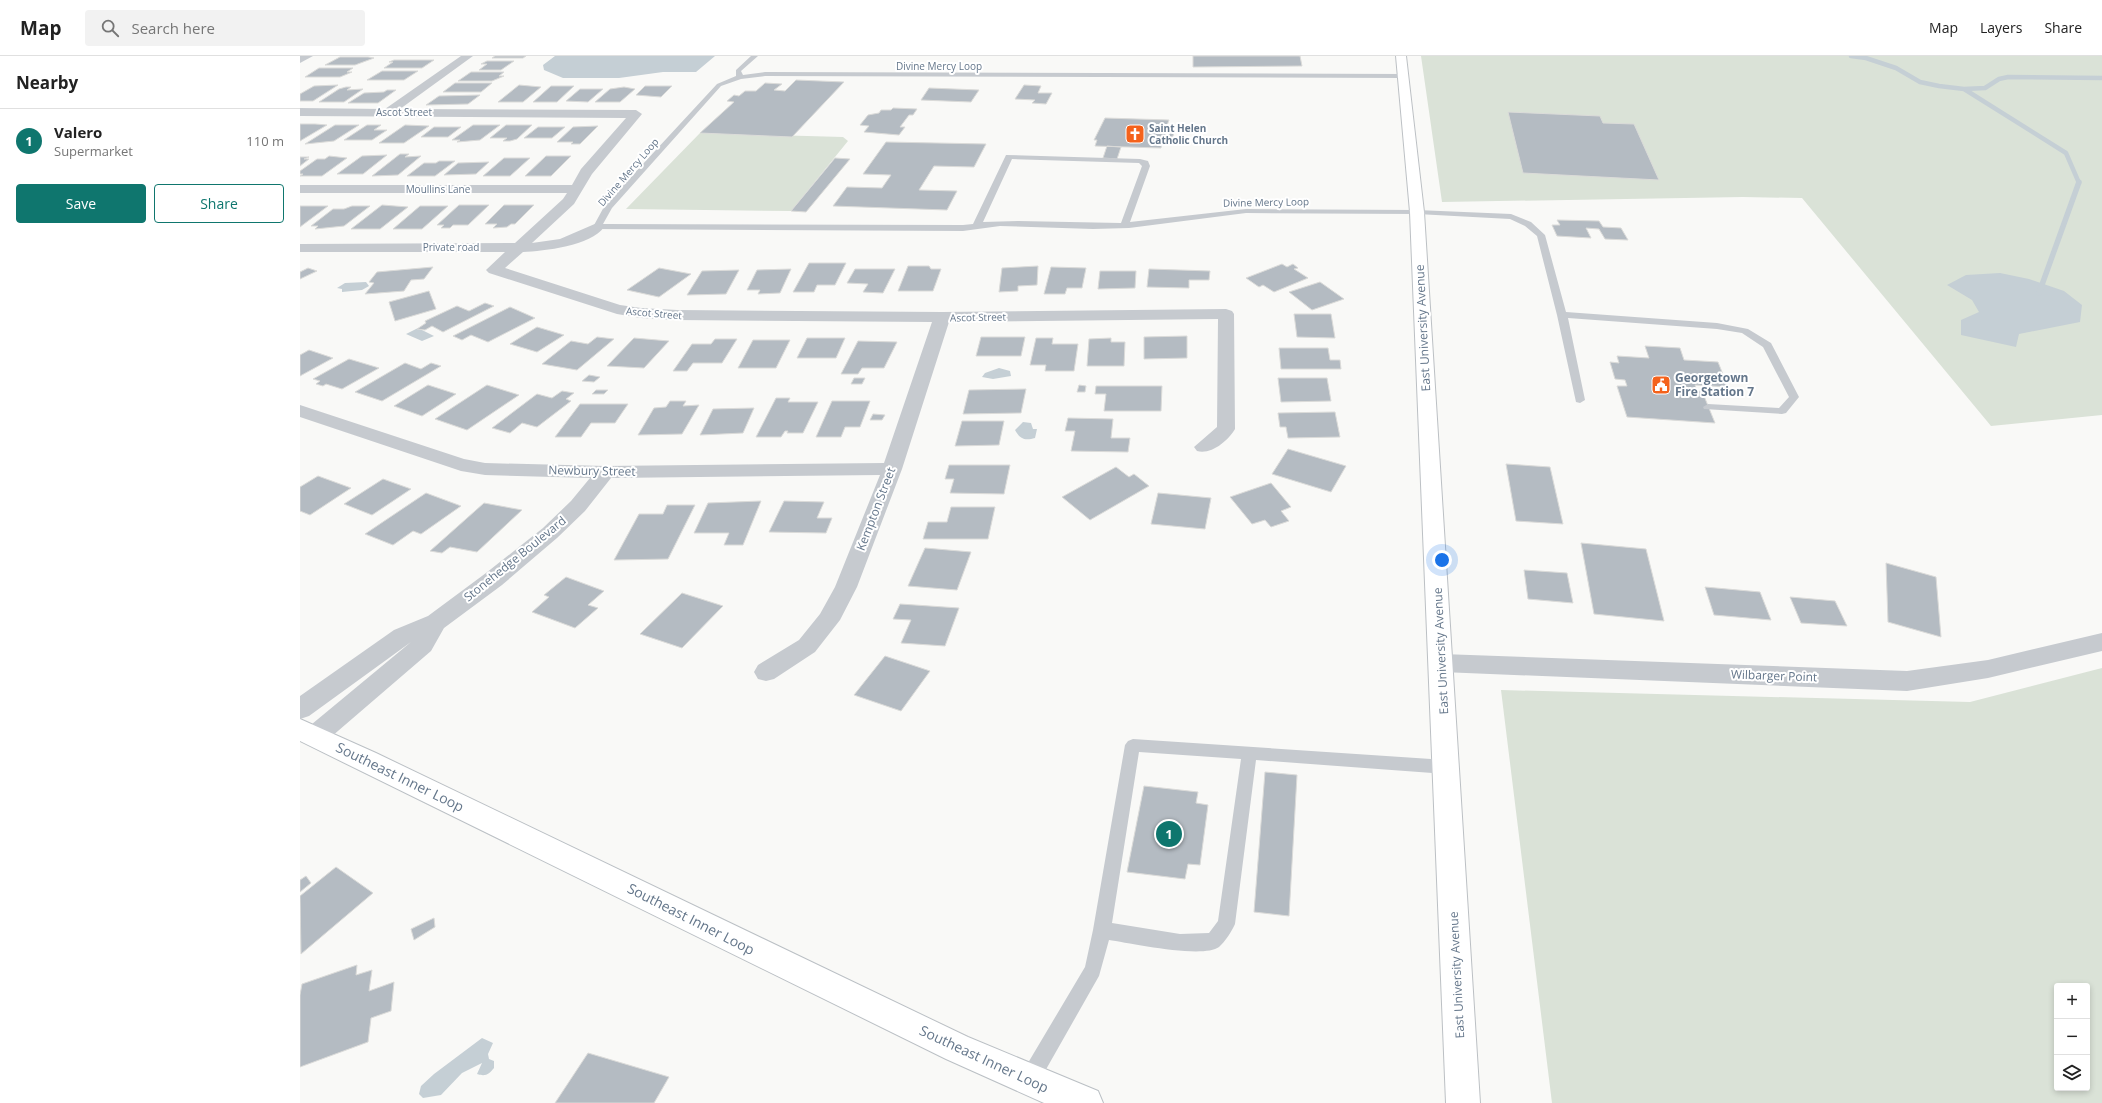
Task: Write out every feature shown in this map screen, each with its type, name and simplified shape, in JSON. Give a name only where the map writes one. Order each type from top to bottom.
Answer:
[{"type":"main road","name":"East University Avenue","points":[[1401,56],[1417,212],[1442,663],[1463,1103]]},
{"type":"main road","name":"Southeast Inner Loop","points":[[307,733],[608,877],[754,951],[1028,1081],[1086,1103]]},
{"type":"street","points":[[300,60],[308,56]]},
{"type":"street","points":[[388,112],[468,56]]},
{"type":"street","name":"Ascot Street","points":[[300,112],[636,114],[586,172],[569,201],[494,270],[616,309],[641,313],[714,316],[942,317],[1226,314],[1226,429],[1204,447]]},
{"type":"street","name":"Moullins Lane","points":[[300,189],[576,189]]},
{"type":"street","name":"Private road","points":[[300,248],[544,247],[564,244],[581,238],[597,227]]},
{"type":"street","name":"Kempton Street","points":[[766,672],[807,646],[829,620],[846,587],[892,469],[942,317]]},
{"type":"street","name":"Newbury Street","points":[[300,411],[462,465],[485,469],[605,472],[892,469]]},
{"type":"street","name":"Stonehedge Boulevard","points":[[300,709],[402,636],[436,622],[550,533],[578,506],[605,472]]},
{"type":"street","name":"Stonehedge Boulevard","points":[[307,733],[423,645],[436,622]]},
{"type":"street","name":"Wilbarger Point","points":[[1442,663],[1907,681],[1988,670],[2102,642]]},
{"type":"lane","points":[[740,77],[738,71],[755,56]]},
{"type":"lane","name":"Divine Mercy Loop","points":[[1403,76],[765,74],[740,77],[719,85],[608,207],[597,227],[963,228],[990,223],[1125,225],[1154,223],[1226,212],[1246,211],[1417,212],[1511,218],[1528,224],[1542,235],[1562,315],[1580,400]]},
{"type":"lane","points":[[977,225],[1009,157],[1145,163],[1146,166],[1125,225]]},
{"type":"lane","points":[[1562,315],[1717,326],[1745,332],[1767,345],[1794,397],[1782,411],[1708,407]]},
{"type":"lane","points":[[1028,1081],[1093,970],[1102,930],[1133,745],[1446,767]]},
{"type":"lane","points":[[1102,930],[1180,943],[1212,941],[1226,924],[1249,753]]},
{"type":"shaded area","points":[[555,56],[715,56],[696,72],[663,72],[619,78],[563,78],[544,70],[543,65]]},
{"type":"shaded area","points":[[1421,56],[2102,56],[2102,415],[1991,426],[1802,198],[1743,197],[1442,202]]},
{"type":"shaded area","points":[[700,133],[843,137],[848,141],[791,211],[626,209]]},
{"type":"shaded area","points":[[2000,273],[2029,279],[2064,291],[2082,305],[2080,322],[2019,334],[2016,347],[1961,335],[1961,320],[1979,312],[1972,300],[1947,285],[1966,275]]},
{"type":"shaded area","points":[[366,282],[369,286],[362,290],[342,292],[342,289],[337,288],[345,283]]},
{"type":"shaded area","points":[[418,328],[434,336],[422,341],[406,334]]},
{"type":"shaded area","points":[[999,368],[1010,371],[1011,376],[993,379],[982,377],[985,373]]},
{"type":"shaded area","points":[[1023,422],[1031,423],[1033,429],[1037,429],[1035,438],[1023,438],[1017,433],[1015,430]]},
{"type":"shaded area","points":[[2102,668],[2102,1103],[1552,1103],[1501,690],[1970,702]]},
{"type":"shaded area","points":[[482,1038],[493,1043],[488,1054],[489,1059],[494,1061],[494,1068],[490,1072],[485,1075],[477,1074],[482,1063],[462,1073],[441,1095],[423,1098],[419,1094],[421,1086],[434,1074]]},
{"type":"building","points":[[495,56],[526,56],[523,58],[492,58]]},
{"type":"building","points":[[1193,56],[1300,56],[1302,66],[1193,67]]},
{"type":"building","points":[[340,57],[374,58],[355,65],[325,65]]},
{"type":"building","points":[[394,60],[434,60],[422,68],[384,68],[393,62],[389,62]]},
{"type":"building","points":[[487,61],[514,61],[501,70],[479,70],[487,64],[481,64]]},
{"type":"building","points":[[319,68],[353,68],[347,72],[352,72],[340,77],[305,77]]},
{"type":"building","points":[[382,71],[418,71],[404,80],[367,80]]},
{"type":"building","points":[[471,72],[504,72],[499,76],[504,76],[492,81],[458,81]]},
{"type":"building","points":[[796,80],[844,82],[792,137],[700,133],[734,102],[727,101],[734,95],[739,96],[745,91],[756,91],[765,83],[782,84],[774,90],[785,91]]},
{"type":"building","points":[[455,83],[492,83],[481,92],[443,92]]},
{"type":"building","points":[[338,85],[313,101],[300,101],[300,94],[314,86]]},
{"type":"building","points":[[519,85],[541,87],[523,102],[498,102]]},
{"type":"building","points":[[1024,85],[1041,86],[1038,93],[1052,93],[1046,104],[1032,103],[1035,100],[1015,99]]},
{"type":"building","points":[[551,86],[574,86],[557,102],[533,102]]},
{"type":"building","points":[[645,86],[672,86],[661,97],[636,95]]},
{"type":"building","points":[[351,87],[347,90],[363,89],[344,102],[319,102],[339,89]]},
{"type":"building","points":[[624,87],[635,89],[620,102],[595,102],[610,89]]},
{"type":"building","points":[[929,88],[979,90],[971,102],[921,100]]},
{"type":"building","points":[[580,89],[603,89],[588,102],[566,101]]},
{"type":"building","points":[[387,90],[396,90],[378,103],[348,103],[364,93],[384,92]]},
{"type":"building","points":[[480,95],[468,104],[426,105],[439,96]]},
{"type":"building","points":[[893,108],[917,109],[913,115],[909,115],[900,127],[905,127],[899,135],[864,132],[869,126],[860,125],[868,115],[879,113],[881,110],[891,110]]},
{"type":"building","points":[[1508,112],[1600,116],[1603,123],[1634,124],[1659,180],[1523,173]]},
{"type":"building","name":"Saint Helen Catholic Church","points":[[1105,118],[1169,120],[1166,128],[1175,129],[1171,143],[1162,142],[1161,148],[1095,146],[1097,140],[1094,140]]},
{"type":"building","points":[[300,124],[315,124],[327,125],[300,141]]},
{"type":"building","points":[[335,125],[359,125],[334,141],[305,144]]},
{"type":"building","points":[[367,125],[381,125],[374,130],[387,130],[372,140],[344,140]]},
{"type":"building","points":[[405,125],[429,126],[404,143],[379,143]]},
{"type":"building","points":[[473,125],[500,125],[480,140],[457,142],[460,140],[452,140]]},
{"type":"building","points":[[506,125],[532,125],[517,139],[503,141],[507,138],[490,138]]},
{"type":"building","points":[[598,126],[580,144],[571,144],[573,142],[557,142],[573,127]]},
{"type":"building","points":[[434,127],[461,127],[448,137],[421,137]]},
{"type":"building","points":[[538,127],[565,127],[552,138],[524,138]]},
{"type":"building","points":[[886,142],[986,144],[974,167],[934,166],[919,190],[957,191],[947,210],[833,206],[847,187],[882,188],[891,175],[863,174]]},
{"type":"building","points":[[1107,146],[1121,147],[1117,159],[1103,158]]},
{"type":"building","points":[[400,154],[409,154],[405,157],[421,156],[398,175],[372,176]]},
{"type":"building","points":[[387,155],[363,174],[337,174],[362,156]]},
{"type":"building","points":[[329,156],[347,158],[322,176],[300,176],[303,174],[300,174],[300,171],[317,159],[325,159]]},
{"type":"building","points":[[546,156],[571,156],[551,176],[525,176]]},
{"type":"building","points":[[300,157],[309,157],[304,159],[309,159],[300,166]]},
{"type":"building","points":[[504,158],[530,158],[510,176],[483,176]]},
{"type":"building","points":[[835,158],[850,159],[806,212],[791,211]]},
{"type":"building","points":[[439,161],[455,161],[435,176],[407,176],[424,163],[436,163]]},
{"type":"building","points":[[489,162],[476,174],[444,175],[458,163]]},
{"type":"building","points":[[382,205],[408,207],[380,229],[351,229]]},
{"type":"building","points":[[459,205],[489,205],[468,225],[453,225],[450,228],[441,228],[444,225],[437,225]]},
{"type":"building","points":[[504,205],[534,205],[515,224],[511,224],[507,227],[493,228],[497,224],[485,224]]},
{"type":"building","points":[[300,206],[328,206],[300,227]]},
{"type":"building","points":[[352,206],[370,206],[344,226],[315,229],[318,226],[311,226],[333,209],[344,209]]},
{"type":"building","points":[[420,206],[448,206],[422,229],[393,229]]},
{"type":"building","points":[[1557,220],[1599,221],[1603,227],[1621,228],[1628,240],[1605,239],[1599,229],[1586,228],[1591,238],[1557,236],[1552,225],[1560,225]]},
{"type":"building","points":[[809,263],[846,263],[835,285],[817,285],[814,292],[793,292]]},
{"type":"building","points":[[1282,264],[1287,267],[1293,264],[1298,268],[1294,269],[1308,278],[1274,292],[1263,285],[1259,287],[1246,278]]},
{"type":"building","points":[[908,266],[929,266],[931,269],[941,269],[933,291],[898,291]]},
{"type":"building","points":[[1038,266],[1037,285],[1018,286],[1018,291],[999,292],[1002,268]]},
{"type":"building","points":[[433,267],[424,279],[411,280],[404,291],[365,294],[374,283],[369,282],[377,272]]},
{"type":"building","points":[[1051,267],[1086,268],[1082,288],[1067,288],[1065,294],[1044,294]]},
{"type":"building","points":[[308,268],[317,271],[300,279],[300,272]]},
{"type":"building","points":[[659,268],[691,274],[659,297],[627,290]]},
{"type":"building","points":[[791,269],[780,293],[758,294],[760,290],[747,290],[757,270]]},
{"type":"building","points":[[855,269],[895,269],[883,293],[863,292],[868,284],[847,283]]},
{"type":"building","points":[[1149,269],[1210,271],[1209,280],[1189,280],[1189,288],[1147,287]]},
{"type":"building","points":[[739,270],[726,294],[687,295],[702,271]]},
{"type":"building","points":[[1100,271],[1136,271],[1135,288],[1098,289]]},
{"type":"building","points":[[1320,282],[1344,299],[1312,310],[1289,292]]},
{"type":"building","points":[[429,291],[436,309],[395,321],[389,302]]},
{"type":"building","points":[[485,303],[494,306],[443,332],[432,326],[425,330],[417,329],[426,323],[425,321],[457,306],[469,311]]},
{"type":"building","points":[[510,307],[535,318],[488,342],[471,335],[462,340],[453,336]]},
{"type":"building","points":[[1294,314],[1331,314],[1335,338],[1297,337]]},
{"type":"building","points":[[537,327],[564,335],[537,352],[510,344]]},
{"type":"building","points":[[1187,336],[1187,358],[1144,359],[1144,337]]},
{"type":"building","points":[[597,337],[614,339],[577,370],[542,364],[571,341],[588,344]]},
{"type":"building","points":[[981,337],[1025,337],[1021,356],[976,356]]},
{"type":"building","points":[[634,338],[669,341],[644,368],[607,366]]},
{"type":"building","points":[[807,338],[845,338],[836,358],[797,358]]},
{"type":"building","points":[[1036,338],[1053,338],[1052,344],[1078,344],[1074,371],[1045,371],[1046,365],[1030,365]]},
{"type":"building","points":[[1111,338],[1111,342],[1125,342],[1124,366],[1087,366],[1089,339]]},
{"type":"building","points":[[715,339],[737,339],[722,363],[693,363],[687,371],[673,371],[692,344],[711,344]]},
{"type":"building","points":[[753,340],[790,340],[776,368],[738,368]]},
{"type":"building","points":[[858,341],[897,342],[884,368],[862,368],[858,374],[841,374]]},
{"type":"building","name":"Georgetown Fire Station 7","points":[[1645,346],[1680,348],[1684,360],[1718,362],[1728,387],[1695,385],[1697,391],[1702,391],[1715,423],[1627,417],[1617,386],[1627,386],[1625,380],[1615,379],[1610,362],[1619,363],[1617,356],[1649,358]]},
{"type":"building","points":[[1279,348],[1328,348],[1330,360],[1340,360],[1341,369],[1281,369]]},
{"type":"building","points":[[309,350],[333,358],[300,376],[300,355]]},
{"type":"building","points":[[349,359],[379,368],[342,389],[326,384],[323,386],[316,384],[320,381],[313,379]]},
{"type":"building","points":[[405,363],[421,369],[431,363],[441,366],[382,401],[355,392]]},
{"type":"building","points":[[589,375],[600,377],[594,382],[582,381]]},
{"type":"building","points":[[854,378],[865,378],[862,384],[851,384]]},
{"type":"building","points":[[1278,378],[1327,378],[1331,401],[1281,402]]},
{"type":"building","points":[[428,385],[456,394],[422,416],[394,406]]},
{"type":"building","points":[[487,385],[519,395],[467,430],[435,419]]},
{"type":"building","points":[[1079,385],[1086,386],[1085,392],[1077,392]]},
{"type":"building","points":[[1096,386],[1162,386],[1161,411],[1104,411],[1106,394],[1095,394]]},
{"type":"building","points":[[1026,389],[1021,413],[963,414],[969,390]]},
{"type":"building","points":[[596,390],[608,390],[604,394],[592,394]]},
{"type":"building","points":[[562,391],[574,393],[566,399],[571,401],[537,427],[522,423],[510,433],[492,428],[537,394],[552,398]]},
{"type":"building","points":[[776,398],[790,398],[788,402],[818,402],[803,433],[787,433],[788,431],[785,431],[781,437],[756,437]]},
{"type":"building","points":[[670,401],[686,401],[683,406],[699,405],[682,434],[638,435],[654,408],[666,407]]},
{"type":"building","points":[[832,401],[870,401],[860,427],[845,427],[841,437],[816,437]]},
{"type":"building","points":[[580,404],[628,404],[615,423],[591,423],[581,437],[555,437]]},
{"type":"building","points":[[754,408],[743,433],[700,435],[713,409]]},
{"type":"building","points":[[1335,412],[1340,437],[1288,438],[1286,427],[1280,427],[1278,413]]},
{"type":"building","points":[[873,414],[885,415],[882,420],[870,420]]},
{"type":"building","points":[[1068,418],[1113,419],[1111,438],[1130,438],[1128,452],[1071,451],[1075,431],[1065,431]]},
{"type":"building","points":[[962,421],[1004,421],[999,445],[955,446]]},
{"type":"building","points":[[1288,449],[1346,466],[1331,492],[1272,474]]},
{"type":"building","points":[[1506,464],[1550,467],[1563,524],[1516,521]]},
{"type":"building","points":[[949,465],[1010,465],[1004,494],[950,493],[954,479],[945,479]]},
{"type":"building","points":[[1116,467],[1129,477],[1134,474],[1149,486],[1090,520],[1062,497]]},
{"type":"building","points":[[318,476],[351,488],[310,515],[300,511],[300,487]]},
{"type":"building","points":[[383,479],[411,489],[372,515],[344,504]]},
{"type":"building","points":[[1271,483],[1291,507],[1281,511],[1289,521],[1271,527],[1265,520],[1252,524],[1230,497]]},
{"type":"building","points":[[426,493],[461,506],[421,534],[413,531],[393,545],[365,534]]},
{"type":"building","points":[[1158,493],[1211,498],[1205,529],[1151,524]]},
{"type":"building","points":[[761,501],[743,545],[724,545],[729,533],[694,533],[708,503]]},
{"type":"building","points":[[784,501],[824,502],[817,518],[832,518],[826,533],[769,532]]},
{"type":"building","points":[[484,503],[522,510],[477,552],[450,547],[442,553],[430,551]]},
{"type":"building","points":[[667,505],[695,505],[668,559],[614,560],[639,514],[663,514]]},
{"type":"building","points":[[951,507],[995,507],[988,539],[923,539],[928,522],[947,522]]},
{"type":"building","points":[[1581,543],[1646,549],[1664,621],[1594,614]]},
{"type":"building","points":[[925,548],[971,552],[957,590],[908,586]]},
{"type":"building","points":[[1886,563],[1936,577],[1941,637],[1888,622]]},
{"type":"building","points":[[1524,570],[1567,573],[1573,603],[1528,599]]},
{"type":"building","points":[[566,577],[604,591],[588,605],[598,608],[575,628],[532,612],[549,597],[544,595]]},
{"type":"building","points":[[1705,587],[1760,592],[1771,620],[1714,615]]},
{"type":"building","points":[[682,593],[723,606],[682,648],[640,634]]},
{"type":"building","points":[[1790,597],[1835,601],[1847,626],[1801,623]]},
{"type":"building","points":[[900,604],[959,608],[945,646],[901,643],[911,620],[893,619]]},
{"type":"building","points":[[885,656],[930,671],[901,711],[854,695]]},
{"type":"building","points":[[1265,772],[1297,775],[1289,916],[1254,912]]},
{"type":"building","points":[[1144,786],[1198,792],[1196,803],[1208,805],[1200,865],[1188,864],[1185,879],[1127,872]]},
{"type":"building","points":[[336,867],[373,893],[301,954],[300,896]]},
{"type":"building","points":[[306,876],[311,883],[300,892],[300,880]]},
{"type":"building","points":[[434,918],[435,927],[414,940],[411,929]]},
{"type":"building","points":[[357,965],[356,975],[372,970],[369,991],[394,982],[391,1011],[371,1018],[368,1042],[300,1067],[300,995],[302,984]]},
{"type":"building","points":[[588,1053],[669,1077],[654,1103],[555,1103]]},
{"type":"waterway","points":[[1851,56],[1866,58],[1896,68],[1920,82],[1964,89]]},
{"type":"waterway","points":[[1964,89],[1985,88],[1999,79],[2008,77],[2102,78]]},
{"type":"waterway","points":[[1964,89],[2066,153],[2079,183]]},
{"type":"waterway","points":[[2039,293],[2079,183]]},
{"type":"place","name":"Saint Helen Catholic Church","points":[[1135,134]]},
{"type":"place","name":"Georgetown Fire Station 7","points":[[1661,385]]},
{"type":"place","name":"Valero","points":[[1169,834]]}]
